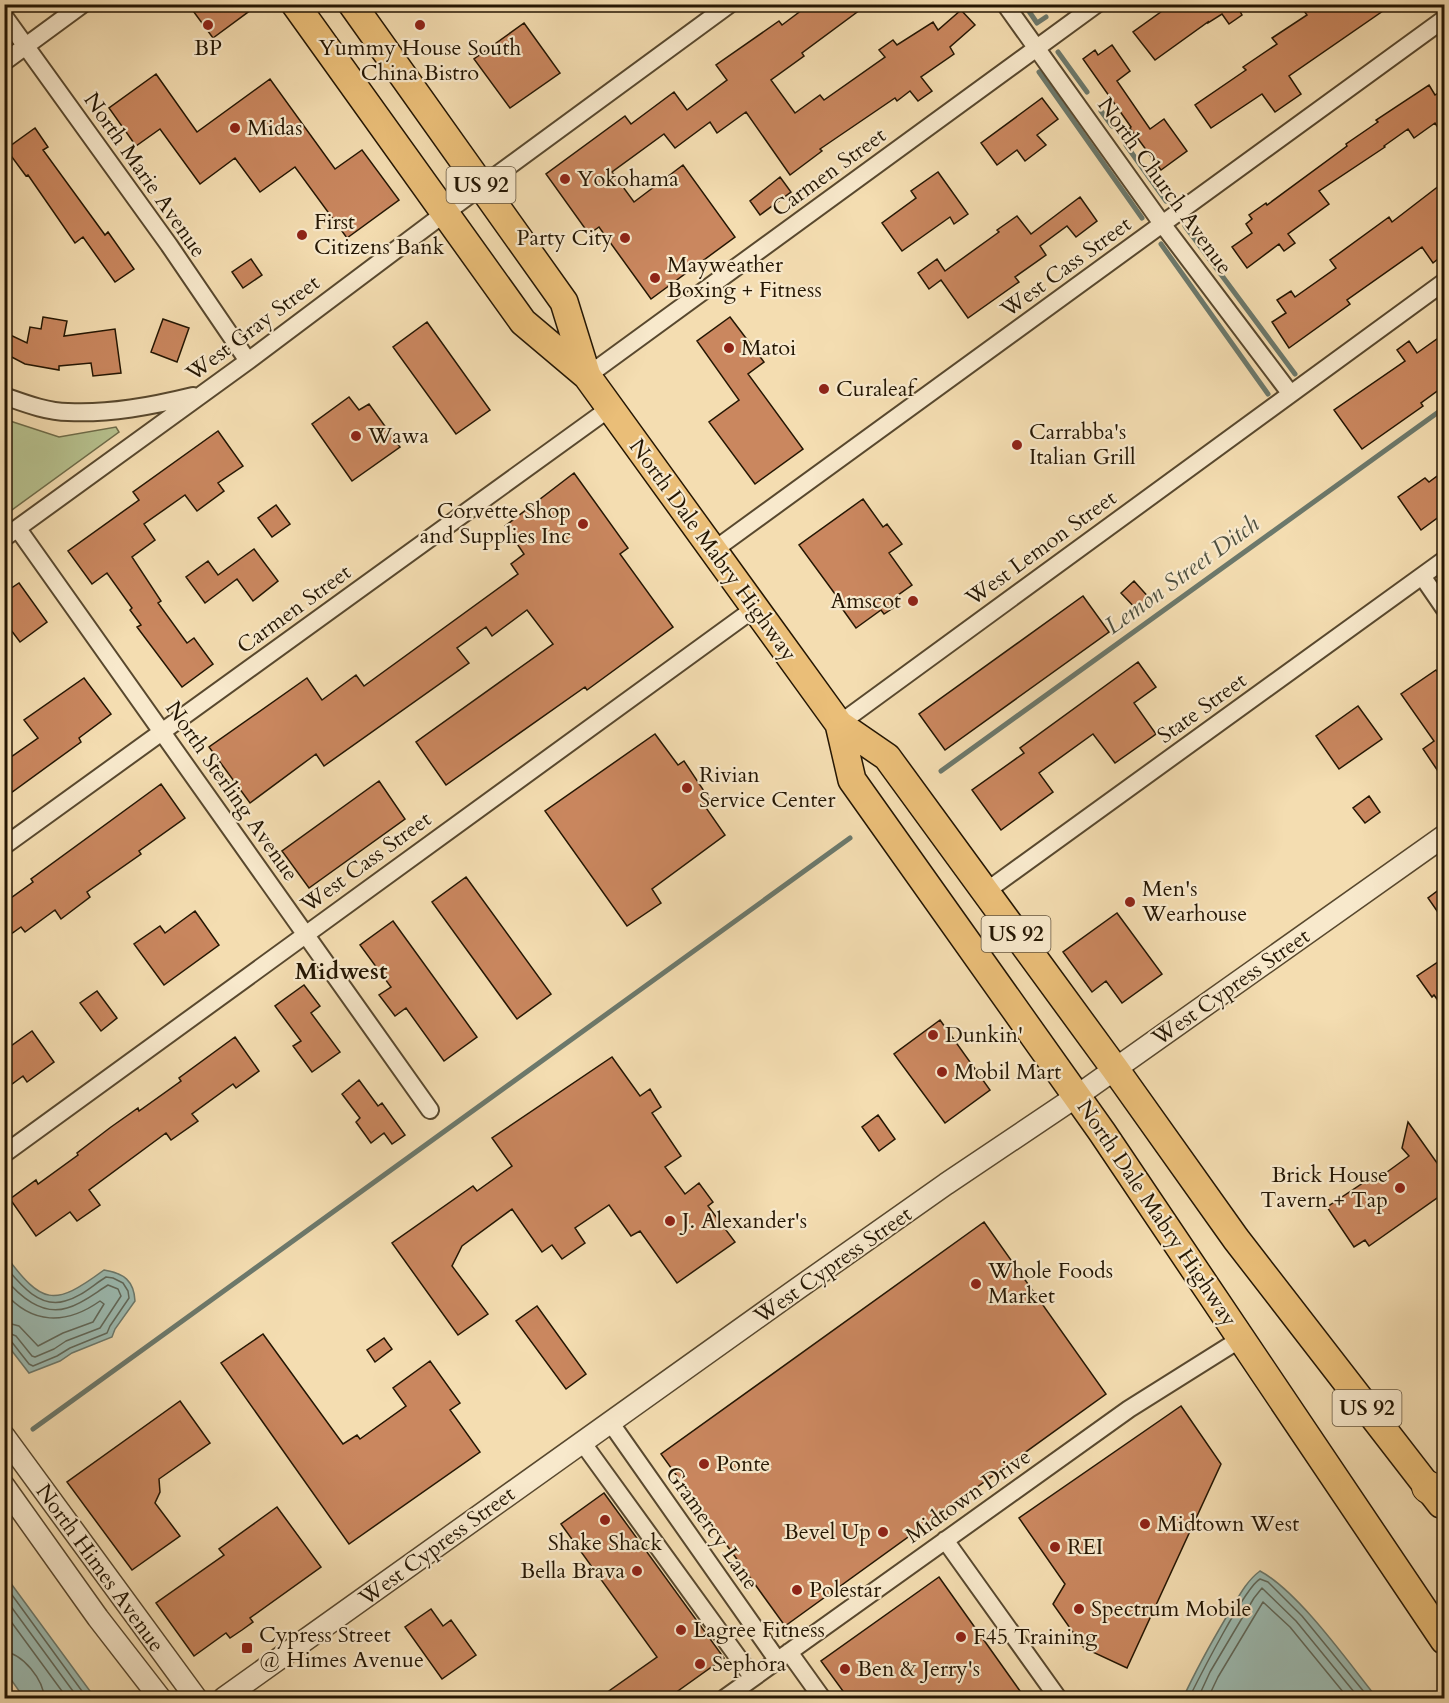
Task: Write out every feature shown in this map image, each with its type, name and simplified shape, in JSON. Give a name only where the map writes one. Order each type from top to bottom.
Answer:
[{"type":"main road","name":"North Dale Mabry Highway","points":[[295,4],[523,322],[587,376],[839,724],[886,757],[1115,1069],[1236,1239],[1439,1497]]},
{"type":"main road","name":"North Dale Mabry Highway","points":[[352,4],[564,302],[587,376]]},
{"type":"main road","name":"North Dale Mabry Highway","points":[[839,724],[852,780],[1077,1096],[1444,1640]]},
{"type":"street","points":[[4,62],[83,4]]},
{"type":"street","name":"West Gray Street","points":[[11,533],[248,361],[730,4]]},
{"type":"street","name":"North Church Avenue","points":[[1005,4],[1163,225],[1290,393]]},
{"type":"street","name":"Carmen Street","points":[[587,376],[1097,4]]},
{"type":"street","name":"North Marie Avenue","points":[[4,16],[169,245],[248,361]]},
{"type":"street","name":"West Cass Street","points":[[714,550],[1444,19]]},
{"type":"street","name":"West Lemon Street","points":[[839,724],[1444,282]]},
{"type":"street","points":[[4,396],[66,412],[136,408],[202,394]]},
{"type":"street","name":"Carmen Street","points":[[4,846],[610,408]]},
{"type":"street","name":"North Sterling Avenue","points":[[11,533],[163,731],[430,1110]]},
{"type":"street","name":"State Street","points":[[985,892],[1444,560]]},
{"type":"street","points":[[1422,576],[1444,608]]},
{"type":"street","name":"West Cass Street","points":[[4,1154],[755,608]]},
{"type":"street","name":"West Cypress Street","points":[[224,1698],[946,1184],[1077,1096],[1444,836]]},
{"type":"street","name":"Midtown Drive","points":[[725,1698],[1136,1404],[1242,1338]]},
{"type":"street","name":"Gramercy Lane","points":[[610,1422],[783,1657],[822,1698]]},
{"type":"street","name":"North Himes Avenue","points":[[4,1436],[196,1698]]},
{"type":"street","points":[[582,1442],[753,1678]]},
{"type":"street","points":[[4,1461],[31,1473]]},
{"type":"street","name":"North Himes Avenue","points":[[4,1486],[98,1618],[160,1698]]},
{"type":"street","points":[[945,1540],[1058,1698]]},
{"type":"green space","points":[[4,419],[59,437],[116,427],[119,432],[5,515]]},
{"type":"water","points":[[5,1255],[29,1283],[49,1295],[60,1295],[72,1291],[104,1270],[117,1273],[127,1279],[133,1288],[135,1301],[112,1337],[29,1373],[5,1342]]},
{"type":"water","points":[[1260,1571],[1275,1581],[1307,1611],[1377,1698],[1183,1698],[1238,1598],[1250,1580]]},
{"type":"water","points":[[4,1574],[95,1698],[24,1698],[5,1671]]},
{"type":"building","points":[[188,4],[259,4],[213,38]]},
{"type":"building","points":[[810,4],[868,4],[802,53],[804,56],[771,80],[795,113],[820,95],[824,100],[885,57],[879,50],[893,40],[897,45],[933,22],[938,30],[961,10],[975,25],[950,47],[954,54],[921,77],[932,91],[918,101],[910,91],[897,101],[895,98],[820,149],[822,151],[790,175],[746,112],[717,133],[710,122],[675,148],[664,134],[612,172],[634,202],[683,165],[735,237],[651,299],[599,227],[589,234],[546,174],[625,116],[631,124],[674,92],[687,110],[727,80],[716,65],[779,21],[782,25]]},
{"type":"building","points":[[1172,4],[1236,4],[1242,15],[1229,24],[1222,14],[1155,60],[1133,32]]},
{"type":"building","points":[[1299,4],[1393,4],[1289,76],[1301,94],[1275,112],[1262,94],[1211,128],[1195,105],[1246,70],[1243,67],[1277,44],[1272,38],[1307,15]]},
{"type":"building","points":[[524,23],[560,73],[510,108],[474,59]]},
{"type":"building","points":[[1112,45],[1130,71],[1117,81],[1150,129],[1164,119],[1187,151],[1161,170],[1083,59],[1095,50],[1098,55]]},
{"type":"building","points":[[156,74],[197,132],[270,79],[335,169],[362,150],[399,200],[347,238],[295,167],[260,192],[235,158],[200,184],[160,129],[136,146],[109,108]]},
{"type":"building","points":[[1429,85],[1435,95],[1444,89],[1444,137],[1435,123],[1414,138],[1408,129],[1319,191],[1329,204],[1288,234],[1295,243],[1284,251],[1279,244],[1247,268],[1232,247],[1252,233],[1246,224],[1252,219],[1249,215],[1266,203],[1267,205],[1347,146],[1346,144],[1378,122],[1376,120]]},
{"type":"building","points":[[1042,98],[1058,119],[1037,135],[1046,145],[1025,161],[1017,150],[997,165],[981,143]]},
{"type":"building","points":[[35,128],[48,147],[43,150],[105,235],[108,232],[134,269],[115,282],[83,237],[75,243],[28,175],[26,176],[6,149]]},
{"type":"building","points":[[938,172],[968,214],[954,224],[950,217],[902,251],[882,223],[916,198],[911,191]]},
{"type":"building","points":[[780,177],[791,192],[760,215],[750,201]]},
{"type":"building","points":[[1444,182],[1444,254],[1433,263],[1422,247],[1347,300],[1350,304],[1289,348],[1272,322],[1286,313],[1277,300],[1291,291],[1295,297],[1336,268],[1330,260],[1389,217],[1392,222]]},
{"type":"building","points":[[1080,197],[1097,221],[1076,237],[1067,226],[1040,246],[1046,255],[1015,277],[1019,282],[968,318],[941,280],[929,289],[918,273],[937,259],[945,271],[1017,216],[1031,234]]},
{"type":"building","points":[[251,259],[262,275],[243,288],[232,272]]},
{"type":"building","points":[[43,317],[67,321],[64,336],[115,329],[121,373],[93,376],[91,363],[59,366],[59,370],[25,364],[4,353],[4,332],[27,343],[30,327],[41,329]]},
{"type":"building","points":[[730,317],[764,362],[748,374],[803,449],[755,484],[709,422],[739,400],[697,341]]},
{"type":"building","points":[[163,319],[189,328],[177,362],[151,352]]},
{"type":"building","name":"Wawa","points":[[427,322],[490,410],[456,434],[393,347]]},
{"type":"building","points":[[1444,334],[1444,386],[1421,403],[1423,406],[1362,449],[1334,410],[1405,361],[1397,350],[1409,341],[1417,353]]},
{"type":"building","name":"Wawa","points":[[349,397],[359,410],[369,404],[400,447],[352,481],[312,424]]},
{"type":"building","points":[[218,431],[243,466],[218,483],[224,491],[197,511],[185,495],[144,524],[155,540],[132,557],[161,601],[158,603],[187,643],[194,638],[213,664],[182,687],[137,627],[141,625],[130,610],[132,608],[107,573],[92,584],[68,551],[139,500],[133,492]]},
{"type":"building","points":[[1444,471],[1444,513],[1421,530],[1398,497],[1425,478],[1429,482]]},
{"type":"building","points":[[574,473],[628,548],[620,554],[673,627],[587,690],[585,687],[446,785],[416,742],[553,644],[527,610],[492,636],[486,627],[457,648],[469,663],[324,766],[316,754],[250,803],[209,747],[307,678],[322,700],[356,675],[364,686],[518,574],[511,564],[524,554],[505,526]]},
{"type":"building","points":[[863,499],[883,527],[887,524],[902,544],[889,553],[912,585],[894,598],[899,604],[884,614],[881,610],[856,628],[836,600],[838,598],[799,545]]},
{"type":"building","points":[[276,505],[290,524],[272,537],[258,518]]},
{"type":"building","points":[[254,549],[278,581],[253,601],[237,579],[205,603],[186,577],[208,561],[218,575]]},
{"type":"building","points":[[1134,581],[1151,600],[1139,612],[1121,593]]},
{"type":"building","points":[[19,583],[47,622],[20,642],[11,630],[4,635],[4,593]]},
{"type":"building","points":[[1083,596],[1109,632],[945,750],[919,714]]},
{"type":"building","points":[[1138,662],[1156,687],[1134,703],[1156,734],[1115,763],[1093,734],[1039,773],[1053,792],[1001,830],[972,790],[1024,753],[1020,748]]},
{"type":"building","points":[[1436,670],[1444,681],[1444,780],[1423,749],[1434,741],[1401,694]]},
{"type":"building","points":[[84,678],[111,714],[79,738],[81,742],[4,798],[4,762],[38,738],[24,720]]},
{"type":"building","points":[[1358,706],[1382,739],[1339,769],[1316,736]]},
{"type":"building","points":[[655,734],[678,765],[684,761],[710,800],[704,805],[725,835],[652,889],[661,903],[627,926],[545,811]]},
{"type":"building","points":[[379,781],[405,819],[309,888],[282,851]]},
{"type":"building","points":[[161,784],[185,818],[139,851],[141,854],[87,892],[90,897],[61,919],[55,910],[25,932],[21,927],[4,939],[4,903],[33,882],[31,879]]},
{"type":"building","points":[[1369,796],[1380,812],[1365,823],[1353,808]]},
{"type":"building","points":[[466,877],[551,994],[517,1019],[432,902]]},
{"type":"building","points":[[1444,886],[1444,921],[1428,898]]},
{"type":"building","points":[[195,911],[219,945],[164,985],[134,944],[160,926],[165,933]]},
{"type":"building","points":[[1117,913],[1162,974],[1122,1003],[1106,981],[1092,992],[1063,952]]},
{"type":"building","points":[[393,921],[477,1037],[444,1061],[406,1008],[395,1016],[379,995],[391,987],[360,945]]},
{"type":"building","points":[[1444,958],[1444,1009],[1417,976]]},
{"type":"building","points":[[304,985],[320,1006],[311,1013],[340,1052],[312,1072],[293,1046],[301,1041],[275,1006]]},
{"type":"building","points":[[97,991],[117,1018],[101,1031],[80,1003]]},
{"type":"building","name":"Mobil Mart","points":[[940,1020],[990,1090],[945,1123],[894,1054]]},
{"type":"building","points":[[32,1031],[54,1062],[27,1082],[23,1076],[4,1090],[4,1051]]},
{"type":"building","points":[[235,1037],[259,1071],[236,1088],[233,1084],[192,1114],[198,1121],[171,1140],[166,1133],[89,1190],[100,1205],[77,1221],[70,1212],[36,1236],[10,1199],[36,1180],[38,1184],[111,1127],[138,1108],[139,1111],[181,1081],[179,1078]]},
{"type":"building","points":[[612,1057],[640,1096],[650,1089],[661,1107],[652,1113],[681,1156],[665,1167],[685,1194],[699,1183],[713,1202],[708,1206],[735,1242],[677,1283],[640,1231],[631,1236],[609,1205],[575,1228],[585,1243],[562,1259],[552,1245],[542,1252],[512,1209],[462,1246],[452,1266],[488,1314],[458,1335],[392,1243],[473,1186],[477,1191],[512,1166],[492,1138]]},
{"type":"building","points":[[359,1080],[378,1106],[382,1103],[405,1135],[392,1144],[384,1133],[371,1143],[356,1122],[360,1118],[342,1094]]},
{"type":"building","points":[[878,1115],[895,1139],[879,1151],[862,1127]]},
{"type":"building","name":"Brick House Tavern + Tap","points":[[1408,1122],[1437,1163],[1444,1158],[1444,1193],[1369,1246],[1365,1240],[1354,1247],[1327,1207],[1369,1179],[1372,1183],[1409,1156],[1402,1148]]},
{"type":"building","points":[[984,1222],[1106,1394],[785,1626],[661,1454]]},
{"type":"building","points":[[537,1306],[586,1374],[566,1389],[516,1321]]},
{"type":"building","points":[[263,1334],[343,1444],[357,1435],[360,1439],[406,1406],[393,1388],[430,1361],[460,1403],[450,1410],[480,1452],[349,1544],[221,1363]]},
{"type":"building","points":[[384,1338],[392,1349],[375,1362],[367,1350]]},
{"type":"building","points":[[180,1401],[210,1443],[159,1479],[160,1492],[155,1503],[180,1536],[132,1570],[67,1482]]},
{"type":"building","name":"Midtown West","points":[[1181,1406],[1221,1464],[1127,1668],[1084,1648],[1053,1604],[1065,1584],[1019,1518]]},
{"type":"building","points":[[604,1493],[724,1658],[668,1698],[599,1698],[657,1657],[561,1524]]},
{"type":"building","points":[[277,1507],[321,1567],[250,1618],[253,1622],[242,1630],[230,1638],[226,1633],[194,1656],[156,1603],[224,1555],[219,1549]]},
{"type":"building","points":[[939,1577],[1025,1698],[848,1698],[821,1661]]},
{"type":"building","points":[[431,1609],[443,1626],[451,1620],[476,1655],[442,1679],[405,1627]]},
{"type":"waterway","points":[[1024,4],[1037,23],[1046,17]]},
{"type":"waterway","points":[[1058,52],[1087,92]]},
{"type":"waterway","points":[[1039,72],[1142,218]]},
{"type":"waterway","points":[[1101,111],[1112,126]]},
{"type":"waterway","points":[[1126,145],[1166,201]]},
{"type":"waterway","points":[[1185,226],[1295,374]]},
{"type":"waterway","points":[[1161,244],[1268,394]]},
{"type":"waterway","name":"Lemon Street Ditch","points":[[941,771],[1444,408]]},
{"type":"waterway","points":[[33,1429],[850,838]]},
{"type":"place","name":"BP","points":[[208,25]]},
{"type":"place","name":"Yummy House South China Bistro","points":[[420,25]]},
{"type":"place","name":"Midas","points":[[235,128]]},
{"type":"place","name":"Yokohama","points":[[565,179]]},
{"type":"place","name":"First Citizens Bank","points":[[302,235]]},
{"type":"place","name":"Party City","points":[[625,238]]},
{"type":"place","name":"Mayweather Boxing + Fitness","points":[[655,278]]},
{"type":"place","name":"Matoi","points":[[729,348]]},
{"type":"place","name":"Curaleaf","points":[[824,389]]},
{"type":"place","name":"Wawa","points":[[356,436]]},
{"type":"place","name":"Carrabba's Italian Grill","points":[[1017,445]]},
{"type":"place","name":"Corvette Shop and Supplies Inc","points":[[583,524]]},
{"type":"place","name":"Amscot","points":[[913,601]]},
{"type":"place","name":"Rivian Service Center","points":[[687,788]]},
{"type":"place","name":"Men's Wearhouse","points":[[1130,902]]},
{"type":"place","name":"Dunkin'","points":[[933,1035]]},
{"type":"place","name":"Mobil Mart","points":[[942,1072]]},
{"type":"place","name":"Brick House Tavern + Tap","points":[[1400,1188]]},
{"type":"place","name":"J. Alexander's","points":[[670,1221]]},
{"type":"place","name":"Whole Foods Market","points":[[976,1284]]},
{"type":"place","name":"Ponte","points":[[704,1464]]},
{"type":"place","name":"Shake Shack","points":[[605,1520]]},
{"type":"place","name":"Midtown West","points":[[1145,1524]]},
{"type":"place","name":"Bevel Up","points":[[883,1532]]},
{"type":"place","name":"REI","points":[[1055,1547]]},
{"type":"place","name":"Bella Brava","points":[[637,1571]]},
{"type":"place","name":"Polestar","points":[[797,1590]]},
{"type":"place","name":"Spectrum Mobile","points":[[1079,1609]]},
{"type":"place","name":"Lagree Fitness","points":[[681,1630]]},
{"type":"place","name":"F45 Training","points":[[961,1637]]},
{"type":"place","name":"Cypress Street @ Himes Avenue","points":[[247,1648]]},
{"type":"place","name":"Sephora","points":[[700,1664]]},
{"type":"place","name":"Ben & Jerry's","points":[[845,1669]]},
{"type":"district","name":"Midwest","points":[[341,971]]}]
